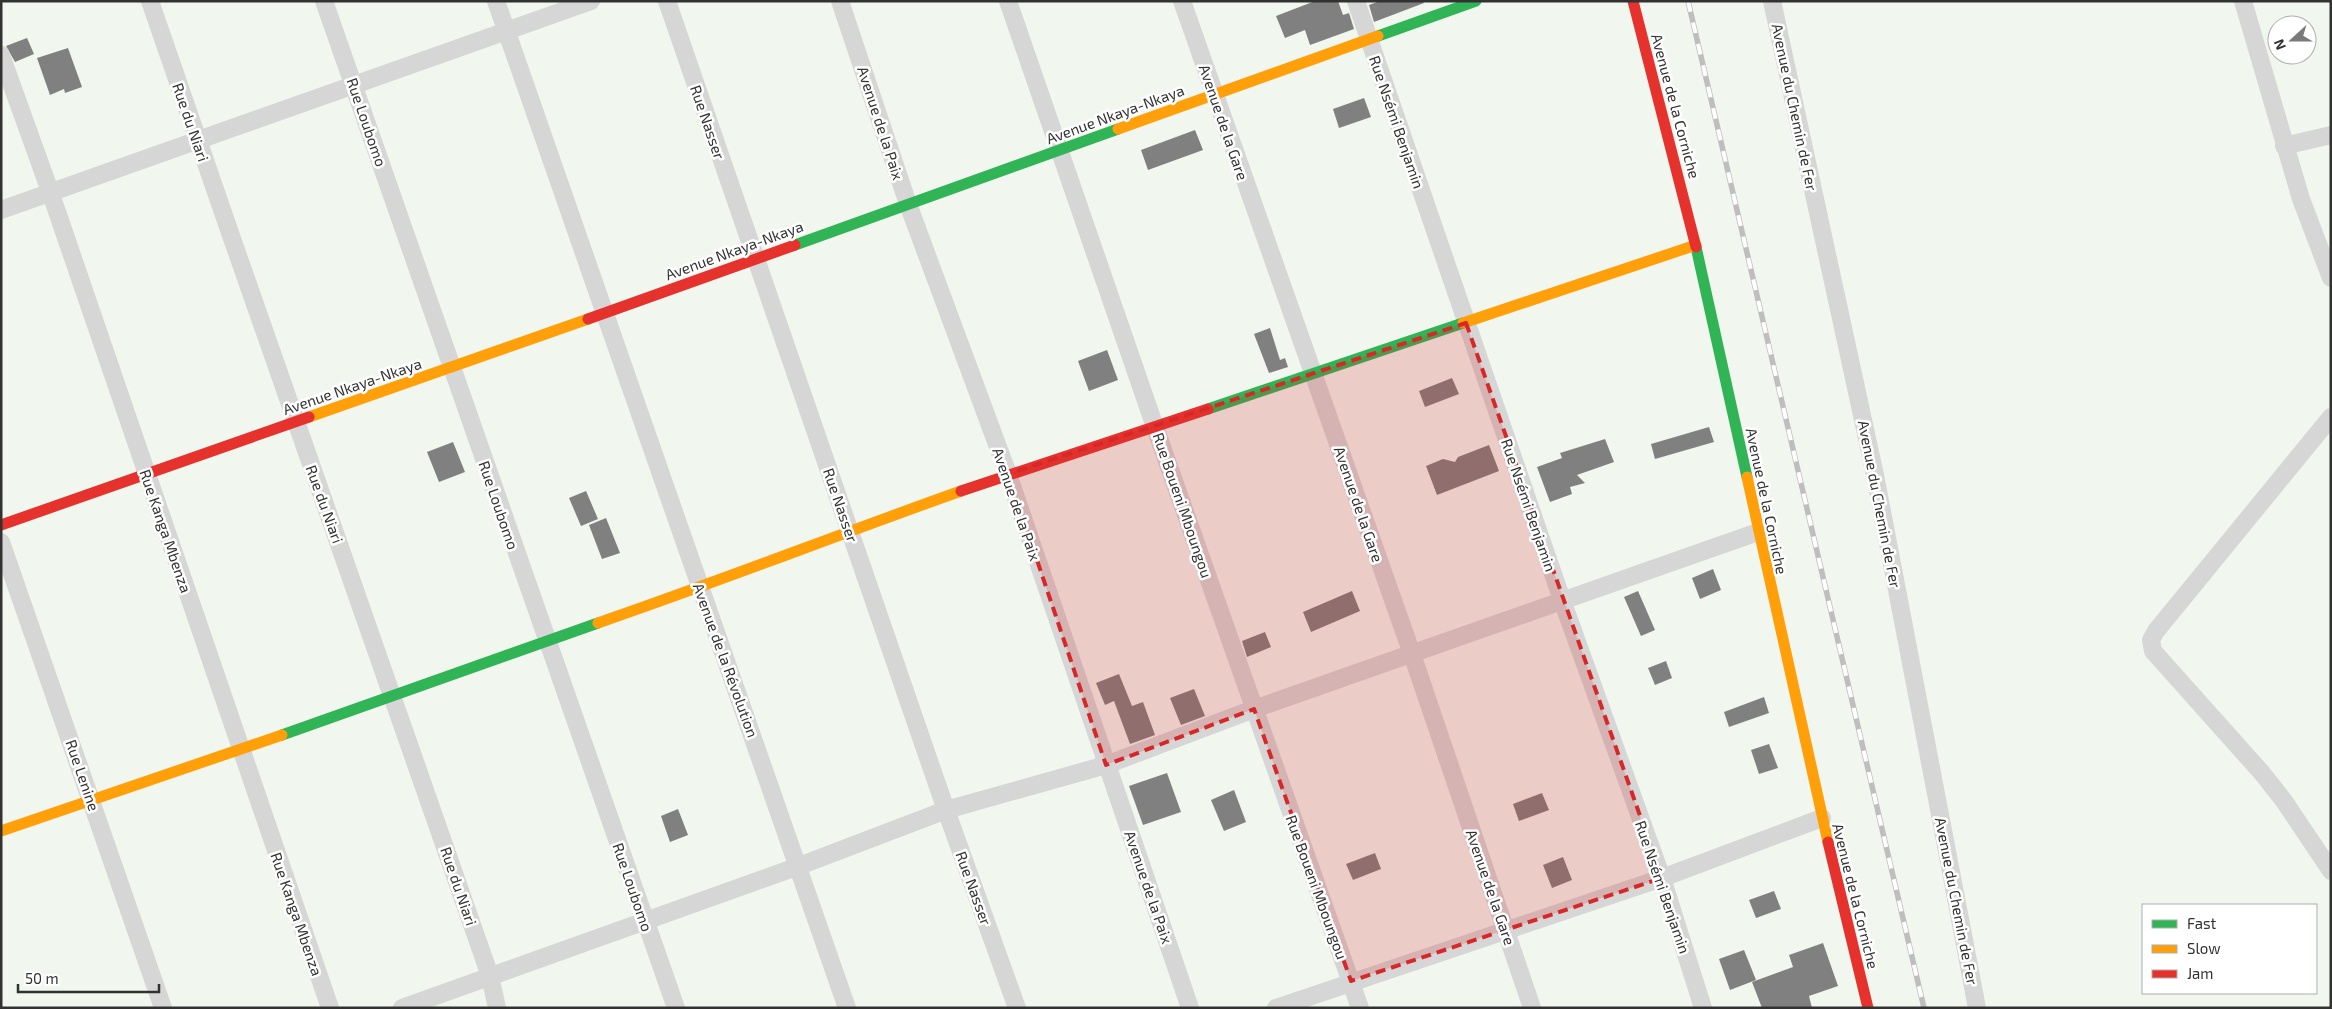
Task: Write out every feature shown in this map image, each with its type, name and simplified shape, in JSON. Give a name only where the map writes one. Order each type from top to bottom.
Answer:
[{"type":"street","name":"Rue du Niari","points":[[150,1],[295,422],[394,697],[490,976],[497,1008]]},
{"type":"street","name":"Rue Loubomo","points":[[324,1],[676,1008]]},
{"type":"street","name":"Avenue de la Révolution","points":[[496,1],[847,1008]]},
{"type":"street","points":[[1,210],[51,194],[197,140],[591,1]]},
{"type":"street","name":"Rue Nasser","points":[[667,1],[754,258],[946,810],[1018,1008]]},
{"type":"street","name":"Avenue de la Paix","points":[[840,1],[908,204],[1008,474],[1190,1008]]},
{"type":"street","name":"Rue Boueni Mboungou","points":[[1008,1],[1155,427],[1360,1008]]},
{"type":"street","name":"Avenue de la Gare","points":[[1182,1],[1412,654],[1532,1008]]},
{"type":"street","name":"Rue Nsémi Benjamin","points":[[1356,1],[1562,600],[1662,878],[1703,1008]]},
{"type":"street","name":"Avenue Nkaya-Nkaya","points":[[1,525],[606,313],[754,258],[1476,1]]},
{"type":"street","name":"Avenue de la Corniche","points":[[1633,1],[1696,244],[1822,818],[1868,1008]]},
{"type":"street","name":"Avenue du Chemin de Fer","points":[[1772,1],[1875,475],[1977,1008]]},
{"type":"street","points":[[2243,1],[2284,146],[2301,199],[2331,278]]},
{"type":"street","name":"Rue Kanga Mbenza","points":[[1,54],[51,194],[330,1008]]},
{"type":"street","points":[[2284,146],[2331,134]]},
{"type":"street","points":[[1,831],[394,697],[700,588],[850,530],[1008,474],[1155,427],[1696,244]]},
{"type":"street","points":[[2331,417],[2156,631],[2151,640],[2151,646],[2159,658],[2198,698],[2262,772],[2331,871]]},
{"type":"street","points":[[402,1008],[799,866],[946,810],[1106,765],[1254,709],[1758,532]]},
{"type":"street","name":"Rue Lenine","points":[[1,542],[163,1008]]},
{"type":"street","points":[[1276,1008],[1351,981],[1432,956],[1506,929],[1662,878],[1822,818]]},
{"type":"highlighted area","points":[[1466,323],[1662,878],[1351,981],[1254,709],[1106,765],[1008,474]]},
{"type":"shaded area","points":[[1,1],[2331,1],[2331,1008],[1,1008]]},
{"type":"building","points":[[1315,1],[1338,1],[1343,15],[1349,13],[1354,29],[1310,45],[1305,30],[1285,38],[1276,16]]},
{"type":"building","points":[[1380,1],[1423,1],[1424,3],[1374,22],[1369,5]]},
{"type":"building","points":[[27,38],[34,54],[15,62],[6,46]]},
{"type":"building","points":[[68,48],[82,87],[65,93],[64,89],[50,95],[37,58]]},
{"type":"building","points":[[1364,98],[1371,117],[1339,128],[1333,109]]},
{"type":"building","points":[[1195,130],[1203,150],[1148,170],[1141,150]]},
{"type":"building","points":[[1270,328],[1280,360],[1285,358],[1288,367],[1269,373],[1254,334]]},
{"type":"building","points":[[1107,350],[1118,380],[1089,391],[1078,361]]},
{"type":"building","points":[[1452,378],[1459,394],[1425,407],[1419,391]]},
{"type":"building","points":[[1709,427],[1714,442],[1655,459],[1651,444]]},
{"type":"building","points":[[1605,439],[1614,462],[1577,475],[1585,483],[1570,487],[1572,494],[1550,502],[1537,467],[1562,458],[1560,453]]},
{"type":"building","points":[[453,442],[465,472],[439,482],[427,452]]},
{"type":"building","points":[[1489,445],[1499,471],[1437,495],[1426,466],[1443,459],[1455,462],[1458,457]]},
{"type":"building","points":[[586,491],[598,519],[581,526],[569,498]]},
{"type":"building","points":[[606,518],[620,553],[602,559],[589,525]]},
{"type":"building","points":[[1713,569],[1721,590],[1700,599],[1692,578]]},
{"type":"building","points":[[1352,591],[1360,611],[1311,632],[1303,612]]},
{"type":"building","points":[[1638,591],[1655,630],[1641,636],[1624,597]]},
{"type":"building","points":[[1265,632],[1271,647],[1247,657],[1242,641]]},
{"type":"building","points":[[1666,661],[1672,678],[1655,685],[1648,668]]},
{"type":"building","points":[[1119,674],[1132,706],[1143,702],[1155,735],[1130,744],[1114,701],[1105,705],[1096,683]]},
{"type":"building","points":[[1194,689],[1205,716],[1181,725],[1170,698]]},
{"type":"building","points":[[1764,697],[1769,713],[1729,727],[1724,712]]},
{"type":"building","points":[[1769,744],[1778,768],[1759,774],[1751,750]]},
{"type":"building","points":[[1167,773],[1181,812],[1143,825],[1129,786]]},
{"type":"building","points":[[1234,790],[1246,822],[1224,831],[1211,800]]},
{"type":"building","points":[[1542,793],[1549,810],[1519,821],[1513,804]]},
{"type":"building","points":[[678,809],[688,835],[670,842],[661,816]]},
{"type":"building","points":[[1375,853],[1381,869],[1353,880],[1346,864]]},
{"type":"building","points":[[1563,857],[1572,880],[1552,888],[1543,865]]},
{"type":"building","points":[[1774,891],[1781,909],[1756,918],[1749,900]]},
{"type":"building","points":[[1823,943],[1838,986],[1809,996],[1812,1008],[1762,1008],[1752,982],[1793,967],[1789,955]]},
{"type":"building","points":[[1744,950],[1756,980],[1730,990],[1719,959]]},
{"type":"railway","points":[[1688,1],[1924,1008]]},
{"type":"traffic: fast","points":[[1378,36],[1476,1]]},
{"type":"traffic: fast","points":[[795,245],[1118,129]]},
{"type":"traffic: fast","points":[[1696,247],[1747,477]]},
{"type":"traffic: fast","points":[[1208,409],[1463,323]]},
{"type":"traffic: fast","points":[[282,735],[598,623]]},
{"type":"traffic: slow","points":[[1118,129],[1378,36]]},
{"type":"traffic: slow","points":[[1463,323],[1696,245]]},
{"type":"traffic: slow","points":[[309,417],[588,319]]},
{"type":"traffic: slow","points":[[1747,477],[1828,842]]},
{"type":"traffic: slow","points":[[598,623],[961,491]]},
{"type":"traffic: slow","points":[[1,831],[282,735]]},
{"type":"traffic: jam","points":[[1633,1],[1696,247]]},
{"type":"traffic: jam","points":[[588,319],[795,245]]},
{"type":"traffic: jam","points":[[961,491],[1208,409]]},
{"type":"traffic: jam","points":[[1,525],[309,417]]},
{"type":"traffic: jam","points":[[1828,842],[1868,1008]]}]
